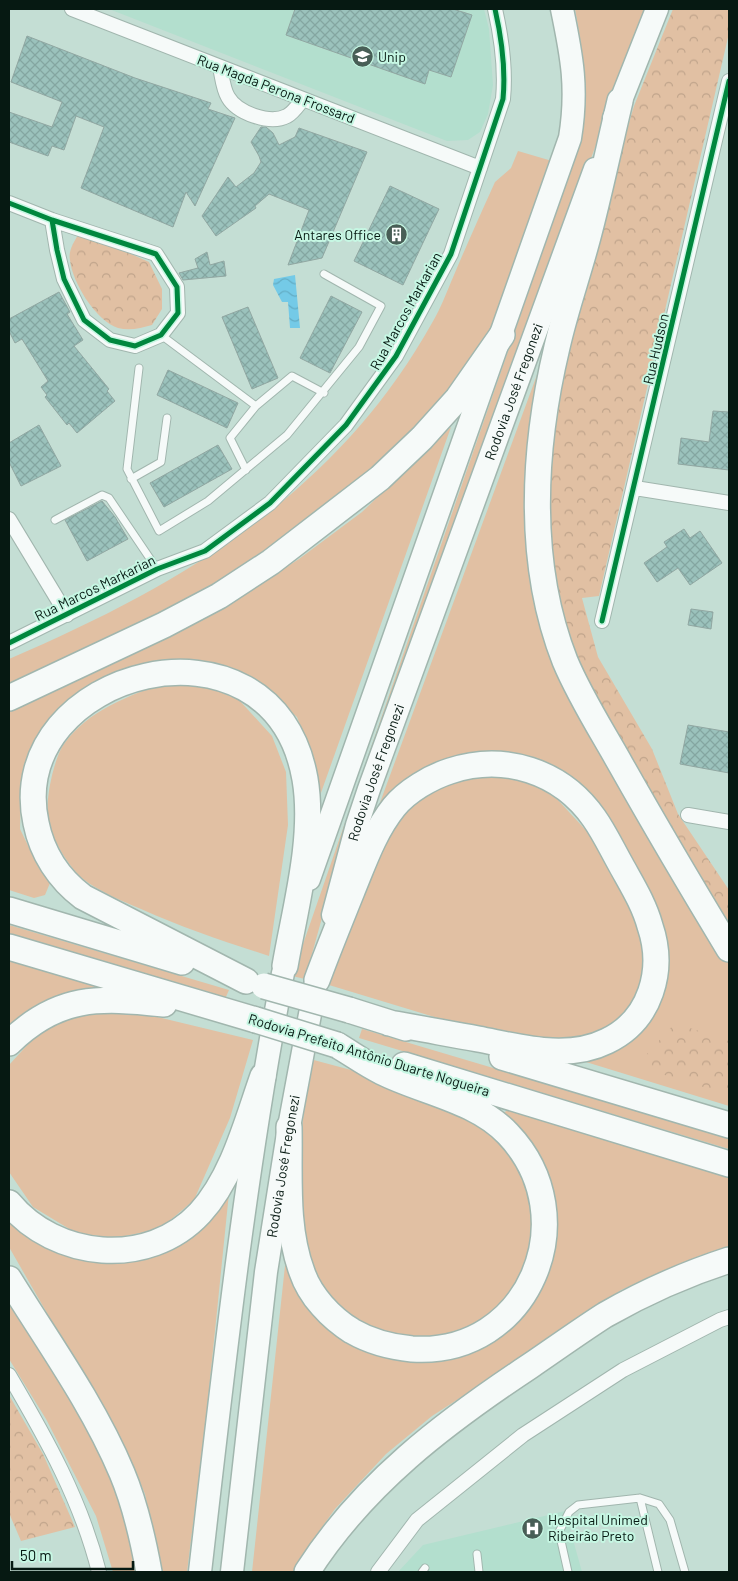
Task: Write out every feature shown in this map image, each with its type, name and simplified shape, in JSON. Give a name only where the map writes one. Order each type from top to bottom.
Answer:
[{"type":"highway","points":[[285,966],[313,864],[502,335],[570,138],[575,87],[562,9]]},
{"type":"highway","name":"Rodovia José Fregonezi","points":[[232,1572],[266,1272],[289,1127],[317,980],[357,825],[620,100],[657,9]]},
{"type":"highway","points":[[620,100],[590,230],[557,346],[545,405],[538,507],[538,545],[551,616],[565,660],[582,696],[729,949]]},
{"type":"highway","points":[[9,698],[164,625],[219,596],[272,562],[380,478],[422,438],[458,398],[502,335]]},
{"type":"highway","points":[[200,1572],[228,1323],[263,1076],[285,966],[306,844],[308,808],[303,767],[287,730],[259,697],[244,688],[217,676],[185,671],[168,671],[120,683],[105,690],[76,709],[65,720],[47,746],[33,790],[34,815],[41,841],[59,874],[83,898],[255,984]]},
{"type":"highway","points":[[317,980],[376,832],[395,805],[407,795],[446,772],[486,763],[512,764],[529,769],[567,789],[587,809],[600,827],[638,896],[651,927],[656,955],[654,981],[647,1002],[635,1021],[620,1034],[601,1044],[560,1051],[526,1048],[390,1023]]},
{"type":"highway","points":[[9,910],[255,984],[349,1010],[729,1126]]},
{"type":"highway","name":"Rodovia Prefeito Antônio Duarte Nogueira","points":[[9,947],[729,1164]]},
{"type":"highway","points":[[9,1043],[28,1025],[46,1014],[80,1002],[127,1001],[229,1012]]},
{"type":"highway","points":[[289,1127],[290,1191],[296,1252],[302,1274],[318,1301],[339,1322],[364,1338],[383,1345],[433,1349],[453,1346],[477,1336],[503,1318],[523,1295],[538,1266],[546,1226],[539,1183],[518,1146],[495,1123],[462,1105],[382,1072],[337,1045]]},
{"type":"highway","points":[[9,1202],[19,1214],[44,1232],[86,1250],[121,1250],[159,1241],[191,1221],[216,1191],[244,1130],[263,1076]]},
{"type":"highway","points":[[307,1572],[336,1530],[383,1478],[454,1418],[605,1316],[650,1291],[688,1274],[729,1260]]},
{"type":"highway","points":[[9,1279],[81,1396],[112,1451],[135,1510],[148,1572]]},
{"type":"street","name":"Rua Magda Perona Frossard","points":[[72,9],[480,168]]},
{"type":"street","name":"Rua Marcos Markarian","points":[[9,643],[157,569],[204,551],[270,502],[346,425],[396,356],[451,254],[504,92],[505,76],[502,42],[495,9]]},
{"type":"street","points":[[220,67],[226,96],[234,105],[249,114],[271,119],[287,116],[303,99]]},
{"type":"street","name":"Rua Hudson","points":[[602,621],[635,488],[729,81]]},
{"type":"street","points":[[9,203],[52,220],[156,254],[177,287],[178,313],[161,336],[135,346],[110,340],[84,320],[64,280],[56,250],[52,220]]},
{"type":"street","points":[[635,488],[729,503]]},
{"type":"street","points":[[9,520],[67,615]]},
{"type":"street","points":[[688,815],[729,822]]},
{"type":"street","points":[[378,1572],[417,1520],[523,1435],[623,1370],[729,1317]]},
{"type":"street","points":[[9,1375],[60,1465],[81,1515],[99,1572]]},
{"type":"lane","points":[[139,368],[127,468],[159,531],[208,501],[287,435],[324,393],[359,347],[381,306],[324,274]]},
{"type":"lane","points":[[161,336],[256,406]]},
{"type":"lane","points":[[246,470],[230,438],[256,406],[292,376],[324,393]]},
{"type":"lane","points":[[131,479],[161,462],[167,418]]},
{"type":"lane","points":[[55,520],[102,495],[106,496],[157,569]]},
{"type":"lane","points":[[568,1572],[560,1532],[569,1512],[578,1505],[640,1498],[659,1504],[670,1520],[684,1572]]},
{"type":"lane","points":[[640,1498],[658,1572]]},
{"type":"lane","points":[[477,1554],[480,1572]]},
{"type":"shaded area","name":"Unip","points":[[109,9],[484,9],[489,29],[493,85],[488,114],[480,132],[468,140],[447,141]]},
{"type":"shaded area","name":"Hospital Unimed Ribeirão Preto","points":[[565,1511],[582,1572],[398,1572],[423,1545]]},
{"type":"green space","points":[[575,9],[645,9],[340,853],[305,979],[292,976],[579,146],[585,112],[585,95],[583,60]]},
{"type":"green space","points":[[673,9],[729,9],[729,33],[599,596],[582,598],[598,657],[652,749],[678,814],[729,890],[729,922],[701,881],[570,660],[546,546],[555,401],[591,251],[634,106]]},
{"type":"green space","points":[[518,151],[552,161],[489,344],[468,373],[383,462],[265,560],[9,693],[9,659],[135,599],[194,565],[250,527],[302,485],[350,437],[394,383],[432,323],[495,182],[511,168]]},
{"type":"green space","points":[[78,235],[93,237],[149,262],[162,289],[162,309],[152,325],[131,329],[118,328],[101,318],[86,300],[75,279],[70,260],[70,253]]},
{"type":"green space","points":[[556,323],[529,503],[729,960],[729,1106],[586,1062],[612,1053],[632,1039],[659,987],[606,826],[485,756],[374,819]]},
{"type":"green space","points":[[451,427],[317,804],[313,760],[297,717],[256,681],[217,665],[176,663],[46,730],[21,782],[20,829],[39,868],[50,883],[45,895],[34,898],[9,890],[9,708],[238,598],[299,559],[362,512]]},
{"type":"green space","points":[[167,682],[196,685],[218,691],[239,700],[272,736],[286,772],[288,825],[269,956],[173,922],[97,888],[83,879],[72,867],[52,834],[47,810],[49,790],[57,759],[64,744],[74,732],[97,713],[124,699]]},
{"type":"green space","points":[[490,775],[512,777],[537,786],[557,799],[594,839],[640,922],[645,981],[624,1021],[582,1043],[520,1043],[329,985],[362,877],[413,800],[463,778]]},
{"type":"green space","points":[[9,925],[229,990],[225,999],[9,936]]},
{"type":"green space","points":[[9,960],[98,986],[102,990],[9,1032]]},
{"type":"green space","points":[[85,1013],[145,1014],[253,1040],[230,1118],[194,1200],[160,1229],[115,1238],[76,1233],[33,1207],[9,1172],[9,1065],[42,1029]]},
{"type":"green space","points":[[675,1023],[729,1041],[729,1095],[636,1066]]},
{"type":"green space","points":[[362,1029],[729,1138],[729,1149],[359,1038]]},
{"type":"green space","points":[[310,1059],[366,1074],[489,1126],[531,1187],[531,1264],[497,1316],[422,1344],[348,1322],[306,1263],[299,1154]]},
{"type":"green space","points":[[510,1109],[729,1176],[729,1246],[699,1256],[621,1290],[564,1331],[432,1416],[386,1454],[335,1509],[300,1558],[294,1572],[252,1572],[288,1238],[304,1296],[427,1355],[523,1312],[546,1278],[555,1243],[553,1201],[540,1157],[507,1121],[503,1113]]},
{"type":"green space","points":[[229,1193],[205,1429],[187,1572],[161,1572],[145,1494],[129,1456],[9,1247],[9,1217],[40,1245],[86,1260],[122,1259]]},
{"type":"green space","points":[[9,1290],[108,1458],[144,1572],[113,1572],[96,1516],[46,1419],[9,1359]]},
{"type":"green space","points":[[9,1395],[43,1454],[75,1527],[21,1541],[9,1513]]},
{"type":"water","points":[[295,275],[300,328],[290,328],[288,302],[282,302],[273,285],[274,279]]},
{"type":"building","points":[[295,9],[453,9],[472,15],[451,77],[429,70],[425,84],[286,35]]},
{"type":"building","points":[[27,36],[135,78],[211,103],[208,109],[235,118],[195,206],[186,192],[173,227],[81,188],[104,127],[76,116],[64,150],[52,146],[48,156],[9,142],[9,112],[52,127],[62,102],[11,82]]},
{"type":"building","points":[[261,127],[266,127],[273,133],[279,145],[295,137],[299,128],[367,152],[322,258],[288,265],[309,210],[269,194],[255,206],[256,208],[216,236],[202,216],[228,177],[236,187],[254,173],[261,162],[251,142]]},
{"type":"building","name":"Antares Office","points":[[390,186],[439,209],[403,285],[354,261]]},
{"type":"building","points":[[207,252],[210,265],[224,261],[226,276],[183,280],[179,273],[198,268],[195,259]]},
{"type":"building","points":[[59,292],[70,312],[67,314],[83,340],[74,346],[109,389],[107,391],[115,401],[77,433],[69,423],[67,425],[45,397],[47,395],[41,387],[48,381],[22,339],[15,343],[9,331],[9,319]]},
{"type":"building","points":[[331,296],[362,312],[330,373],[300,358]]},
{"type":"building","points":[[248,307],[278,378],[252,389],[222,317]]},
{"type":"building","points":[[168,370],[238,403],[227,428],[157,395]]},
{"type":"building","points":[[713,411],[729,412],[729,470],[678,464],[681,438],[709,442]]},
{"type":"building","points":[[39,425],[61,466],[21,486],[9,462],[9,443]]},
{"type":"building","points":[[218,445],[232,469],[164,507],[150,483]]},
{"type":"building","points":[[102,501],[115,517],[128,539],[87,561],[65,520]]},
{"type":"building","points":[[684,529],[690,538],[700,531],[722,563],[690,585],[678,568],[657,582],[644,563],[667,547],[664,542]]},
{"type":"building","points":[[691,609],[713,612],[711,629],[688,625]]},
{"type":"building","points":[[688,725],[729,732],[729,773],[680,764]]},
{"type":"cycle path","points":[[9,643],[157,569],[205,551],[270,503],[346,425],[396,356],[451,254],[503,99],[503,54],[495,9]]},
{"type":"cycle path","points":[[602,621],[729,81]]},
{"type":"cycle path","points":[[9,203],[52,220],[156,254],[177,287],[178,313],[161,335],[135,346],[110,340],[84,320],[64,279],[52,220]]},
{"type":"place","name":"Unip","points":[[362,57]]},
{"type":"place","name":"Antares Office","points":[[397,235]]},
{"type":"place","name":"Hospital Unimed Ribeirão Preto","points":[[532,1528]]}]
